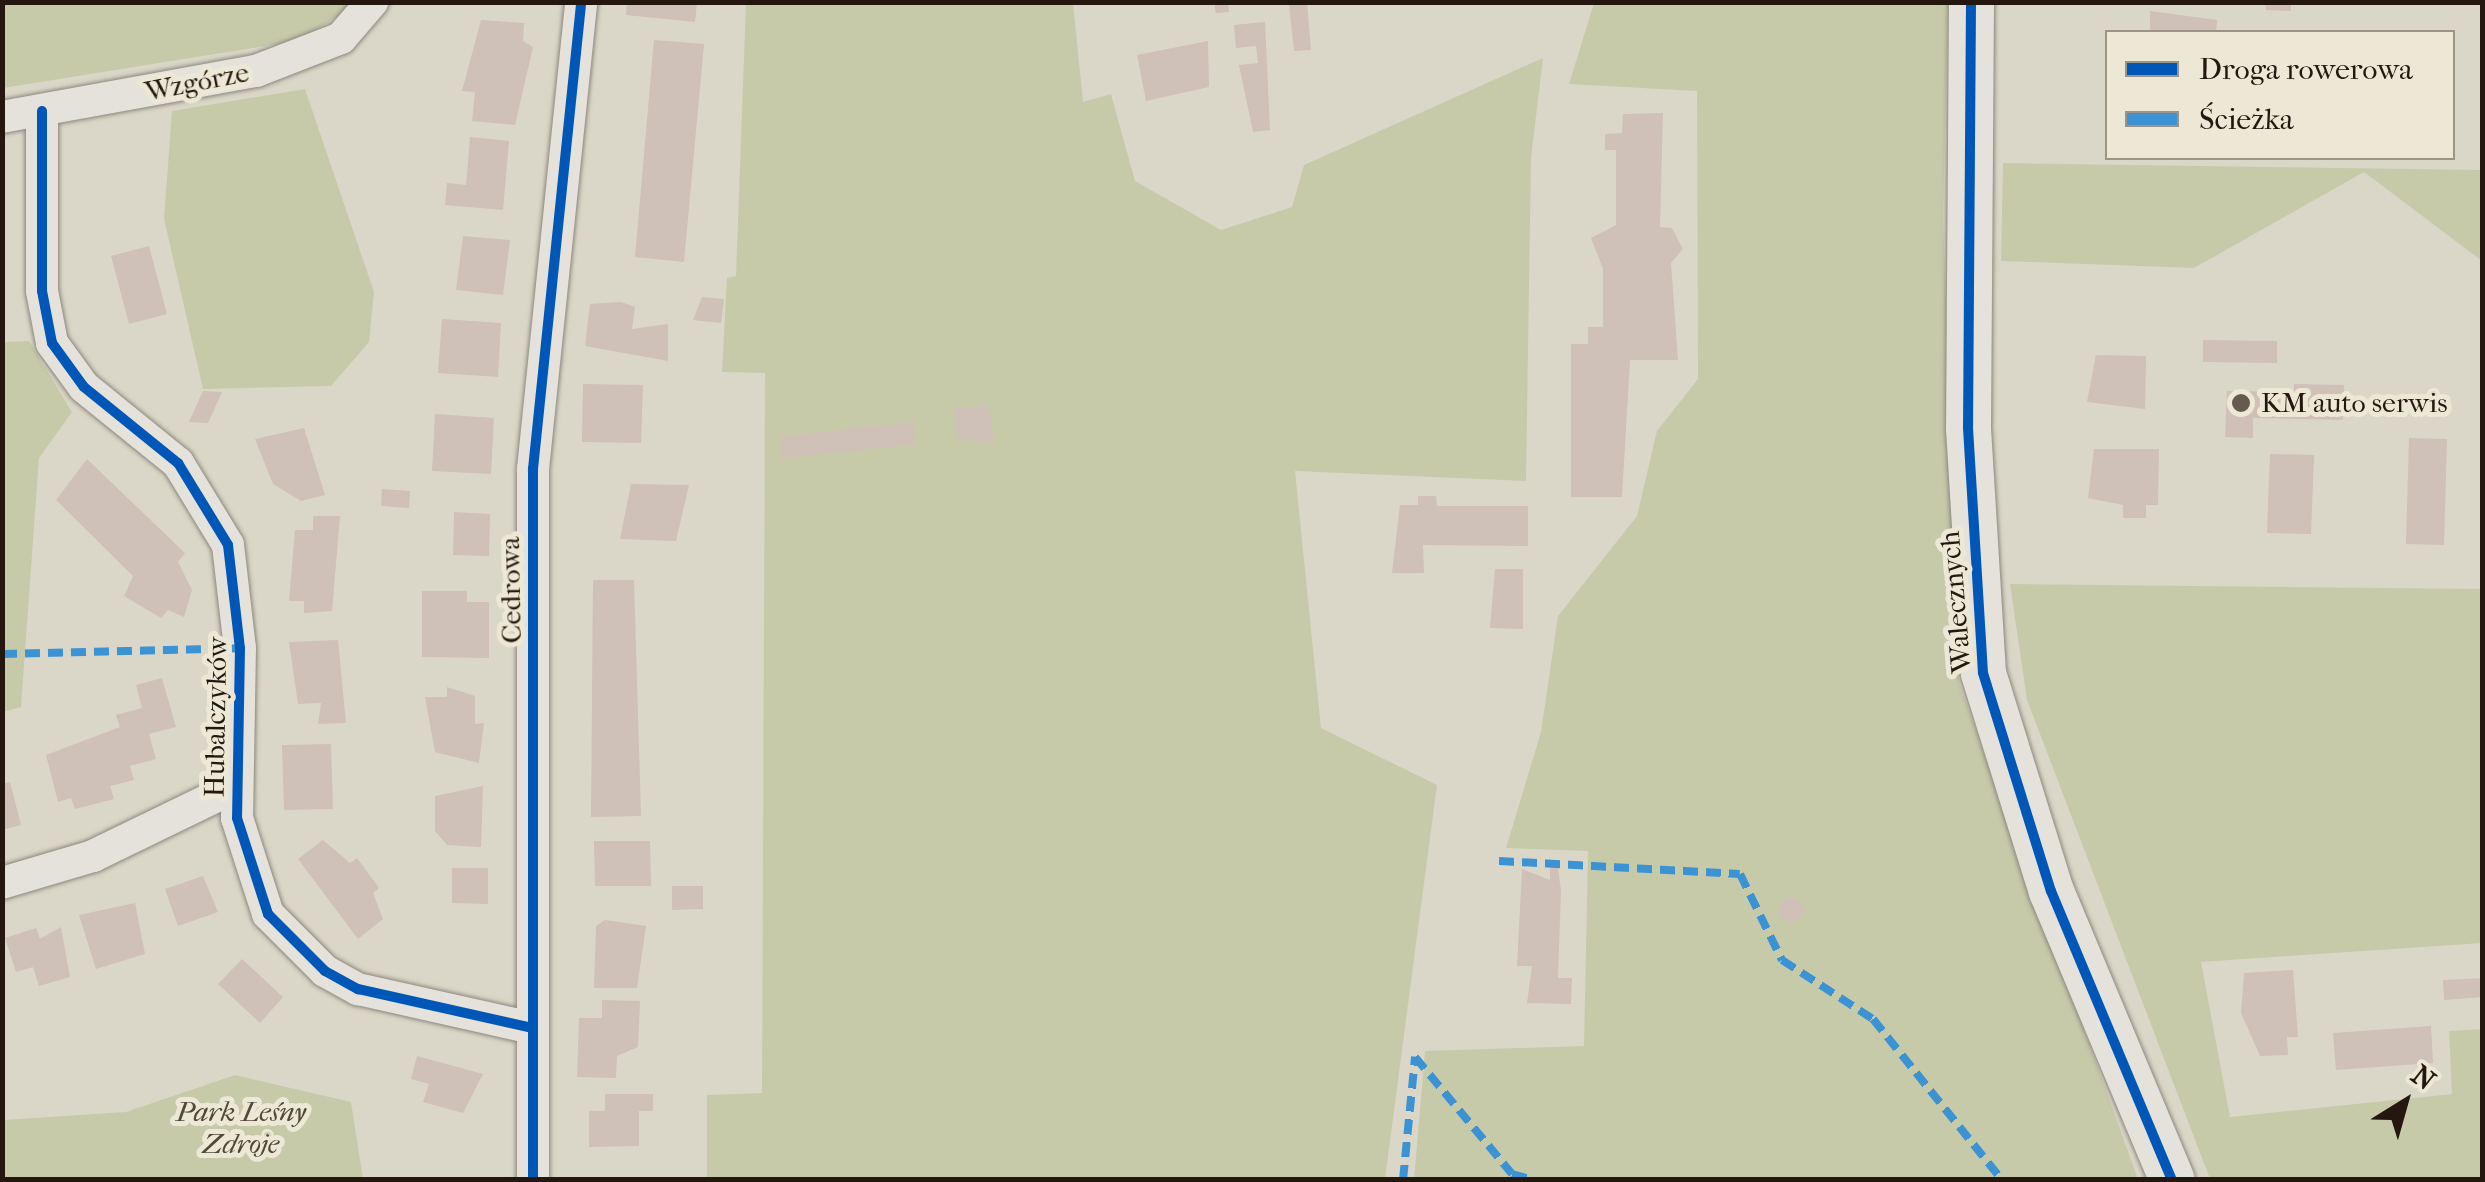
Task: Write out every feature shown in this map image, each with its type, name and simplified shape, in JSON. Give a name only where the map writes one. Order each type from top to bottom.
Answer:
[{"type":"street","name":"Wzgórze","points":[[2,117],[256,71],[341,38],[372,2]]},
{"type":"street","name":"Cedrowa","points":[[533,1180],[533,469],[581,2]]},
{"type":"street","name":"Walecznych","points":[[1970,2],[1968,428],[1984,673],[2028,828],[2165,1175]]},
{"type":"street","name":"Hubalczyków","points":[[42,111],[42,291],[52,343],[84,387],[178,464],[228,545],[238,580],[237,786],[252,882],[268,914],[325,971],[403,1002],[533,1028]]},
{"type":"street","name":"Hubalczyków","points":[[2,883],[92,856],[237,786]]},
{"type":"green space","points":[[3,3],[360,3],[297,41],[3,88]]},
{"type":"green space","points":[[746,3],[1073,3],[1083,102],[1111,94],[1135,181],[1221,230],[1292,207],[1304,165],[1543,58],[1531,158],[1526,481],[1295,471],[1321,728],[1437,785],[1385,1179],[707,1179],[707,1095],[762,1093],[765,373],[722,372],[727,278],[736,276]]},
{"type":"green space","points":[[1594,3],[1948,3],[1943,216],[1959,683],[2138,1179],[1414,1180],[1425,1051],[1584,1046],[1588,851],[1506,848],[1541,732],[1558,616],[1637,516],[1657,431],[1698,379],[1697,91],[1569,84]]},
{"type":"green space","points":[[305,89],[374,292],[369,342],[331,386],[203,389],[164,219],[172,111]]},
{"type":"green space","points":[[2003,163],[2482,170],[2482,261],[2364,172],[2194,268],[2001,261]]},
{"type":"green space","points":[[29,341],[72,412],[39,458],[21,707],[3,712],[3,342]]},
{"type":"green space","points":[[2010,584],[2482,589],[2482,943],[2201,962],[2230,1117],[2452,1094],[2449,1031],[2482,1029],[2482,1179],[2210,1179],[2027,700]]},
{"type":"green space","name":"Park Leśny Zdroje","points":[[235,1075],[351,1102],[363,1179],[3,1179],[3,1120],[126,1112]]},
{"type":"building","points":[[627,2],[697,2],[695,22],[626,15]]},
{"type":"building","points":[[1214,2],[1228,2],[1229,12],[1216,13]]},
{"type":"building","points":[[2266,2],[2291,2],[2291,11],[2266,10]]},
{"type":"building","points":[[1307,3],[1311,50],[1294,51],[1289,4]]},
{"type":"building","points":[[2150,11],[2217,20],[2216,30],[2150,30]]},
{"type":"building","points":[[481,20],[524,23],[523,41],[533,47],[515,125],[472,121],[475,92],[462,91]]},
{"type":"building","points":[[1265,22],[1270,130],[1253,132],[1239,65],[1258,63],[1256,46],[1236,48],[1234,25]]},
{"type":"building","points":[[654,40],[704,44],[684,262],[635,257]]},
{"type":"building","points":[[1208,41],[1209,87],[1146,101],[1137,55]]},
{"type":"building","points":[[1663,113],[1660,227],[1672,228],[1683,249],[1671,263],[1678,360],[1630,360],[1622,497],[1571,497],[1571,344],[1588,344],[1588,327],[1603,327],[1603,269],[1591,238],[1616,225],[1616,150],[1605,150],[1605,134],[1622,133],[1623,114]]},
{"type":"building","points":[[470,137],[509,141],[503,210],[445,205],[447,183],[466,185]]},
{"type":"building","points":[[463,236],[510,240],[503,295],[456,290]]},
{"type":"building","points":[[149,246],[167,314],[129,324],[111,256]]},
{"type":"building","points":[[702,297],[724,299],[721,323],[693,320]]},
{"type":"building","points":[[621,302],[635,307],[632,329],[668,324],[668,361],[585,346],[590,304]]},
{"type":"building","points":[[442,319],[501,323],[498,377],[438,373]]},
{"type":"building","points":[[2203,340],[2277,341],[2277,363],[2203,362]]},
{"type":"building","points":[[2096,355],[2146,356],[2145,409],[2087,402]]},
{"type":"building","points":[[583,384],[643,385],[641,443],[582,442]]},
{"type":"building","points":[[2294,384],[2344,385],[2343,420],[2253,418],[2253,438],[2225,437],[2227,391],[2294,392]]},
{"type":"building","points":[[203,391],[222,392],[208,423],[189,422]]},
{"type":"building","points":[[989,406],[994,441],[958,440],[954,408]]},
{"type":"building","points":[[435,414],[494,418],[491,474],[432,471]]},
{"type":"building","points":[[913,422],[915,444],[782,458],[781,437]]},
{"type":"building","points":[[304,428],[325,495],[301,501],[273,484],[255,439]]},
{"type":"building","points":[[2409,438],[2447,439],[2444,545],[2406,544]]},
{"type":"building","points":[[2094,449],[2159,449],[2158,505],[2146,505],[2146,518],[2123,518],[2123,505],[2088,498]]},
{"type":"building","points":[[2270,454],[2314,455],[2311,534],[2267,533]]},
{"type":"building","points":[[87,459],[185,553],[178,562],[192,590],[184,617],[168,610],[161,618],[124,596],[133,576],[56,500]]},
{"type":"building","points":[[631,484],[689,485],[676,541],[620,539]]},
{"type":"building","points":[[382,489],[410,491],[409,508],[381,506]]},
{"type":"building","points":[[1418,496],[1436,496],[1437,506],[1528,506],[1528,546],[1423,545],[1424,573],[1392,573],[1400,505],[1418,505]]},
{"type":"building","points":[[454,512],[490,514],[489,556],[453,555]]},
{"type":"building","points":[[313,516],[340,516],[332,611],[304,613],[304,601],[289,601],[295,530],[313,530]]},
{"type":"building","points":[[1495,569],[1523,569],[1523,629],[1490,628]]},
{"type":"building","points":[[593,580],[634,580],[641,816],[591,817]]},
{"type":"building","points":[[422,591],[467,591],[467,602],[489,602],[489,658],[422,657]]},
{"type":"building","points":[[338,640],[346,723],[318,724],[321,703],[298,704],[289,642]]},
{"type":"building","points":[[162,678],[176,727],[149,734],[156,759],[130,766],[134,780],[110,786],[114,799],[75,809],[71,798],[58,802],[46,755],[120,727],[116,715],[142,708],[136,685]]},
{"type":"building","points":[[447,687],[475,696],[475,724],[484,723],[479,763],[435,752],[425,697],[447,697]]},
{"type":"building","points":[[331,744],[333,809],[284,810],[282,745]]},
{"type":"building","points":[[10,782],[21,825],[2,830],[2,784]]},
{"type":"building","points":[[483,786],[481,847],[447,845],[435,831],[435,796]]},
{"type":"building","points":[[323,840],[350,863],[357,858],[379,888],[373,893],[383,919],[358,939],[298,859]]},
{"type":"building","points":[[594,841],[650,841],[651,886],[595,886]]},
{"type":"building","points":[[452,868],[488,868],[488,904],[452,903]]},
{"type":"building","points":[[1550,868],[1558,868],[1561,891],[1558,978],[1572,978],[1571,1004],[1527,1003],[1532,966],[1517,966],[1522,869],[1550,880]]},
{"type":"building","points":[[203,876],[218,912],[178,926],[165,889]]},
{"type":"building","points":[[672,886],[703,886],[703,909],[672,910]]},
{"type":"building","points":[[1791,898],[1803,910],[1791,922],[1779,910]]},
{"type":"building","points":[[135,903],[145,954],[96,969],[79,915]]},
{"type":"building","points":[[605,920],[646,926],[637,988],[594,988],[596,926]]},
{"type":"building","points":[[61,927],[70,977],[39,986],[33,967],[16,972],[5,938],[36,928],[40,939]]},
{"type":"building","points":[[242,959],[283,997],[260,1023],[218,984]]},
{"type":"building","points":[[2293,970],[2298,1037],[2287,1037],[2288,1055],[2260,1056],[2241,1013],[2244,973]]},
{"type":"building","points":[[2482,978],[2482,997],[2444,1000],[2443,980]]},
{"type":"building","points":[[602,1000],[640,1001],[638,1047],[617,1056],[616,1078],[577,1077],[579,1018],[602,1018]]},
{"type":"building","points":[[2431,1026],[2433,1063],[2336,1070],[2333,1033]]},
{"type":"building","points":[[417,1056],[483,1074],[463,1113],[423,1102],[429,1084],[411,1079]]},
{"type":"building","points":[[605,1094],[653,1094],[653,1111],[639,1111],[639,1146],[589,1147],[589,1111],[605,1111]]},
{"type":"marked path","points":[[2,654],[240,648]]},
{"type":"marked path","points":[[1499,861],[1740,874],[1782,960],[1873,1019],[2002,1180]]},
{"type":"marked path","points":[[1403,1180],[1415,1057],[1512,1174],[1533,1180]]},
{"type":"cycle path","points":[[533,1180],[533,469],[581,2]]},
{"type":"cycle path","points":[[1971,2],[1968,428],[1983,673],[2051,891],[2172,1180]]},
{"type":"cycle path","points":[[42,111],[42,291],[52,343],[84,387],[178,463],[228,545],[240,648],[237,818],[268,914],[325,971],[358,989],[533,1028]]},
{"type":"place","name":"KM auto serwis","points":[[2241,403]]}]
